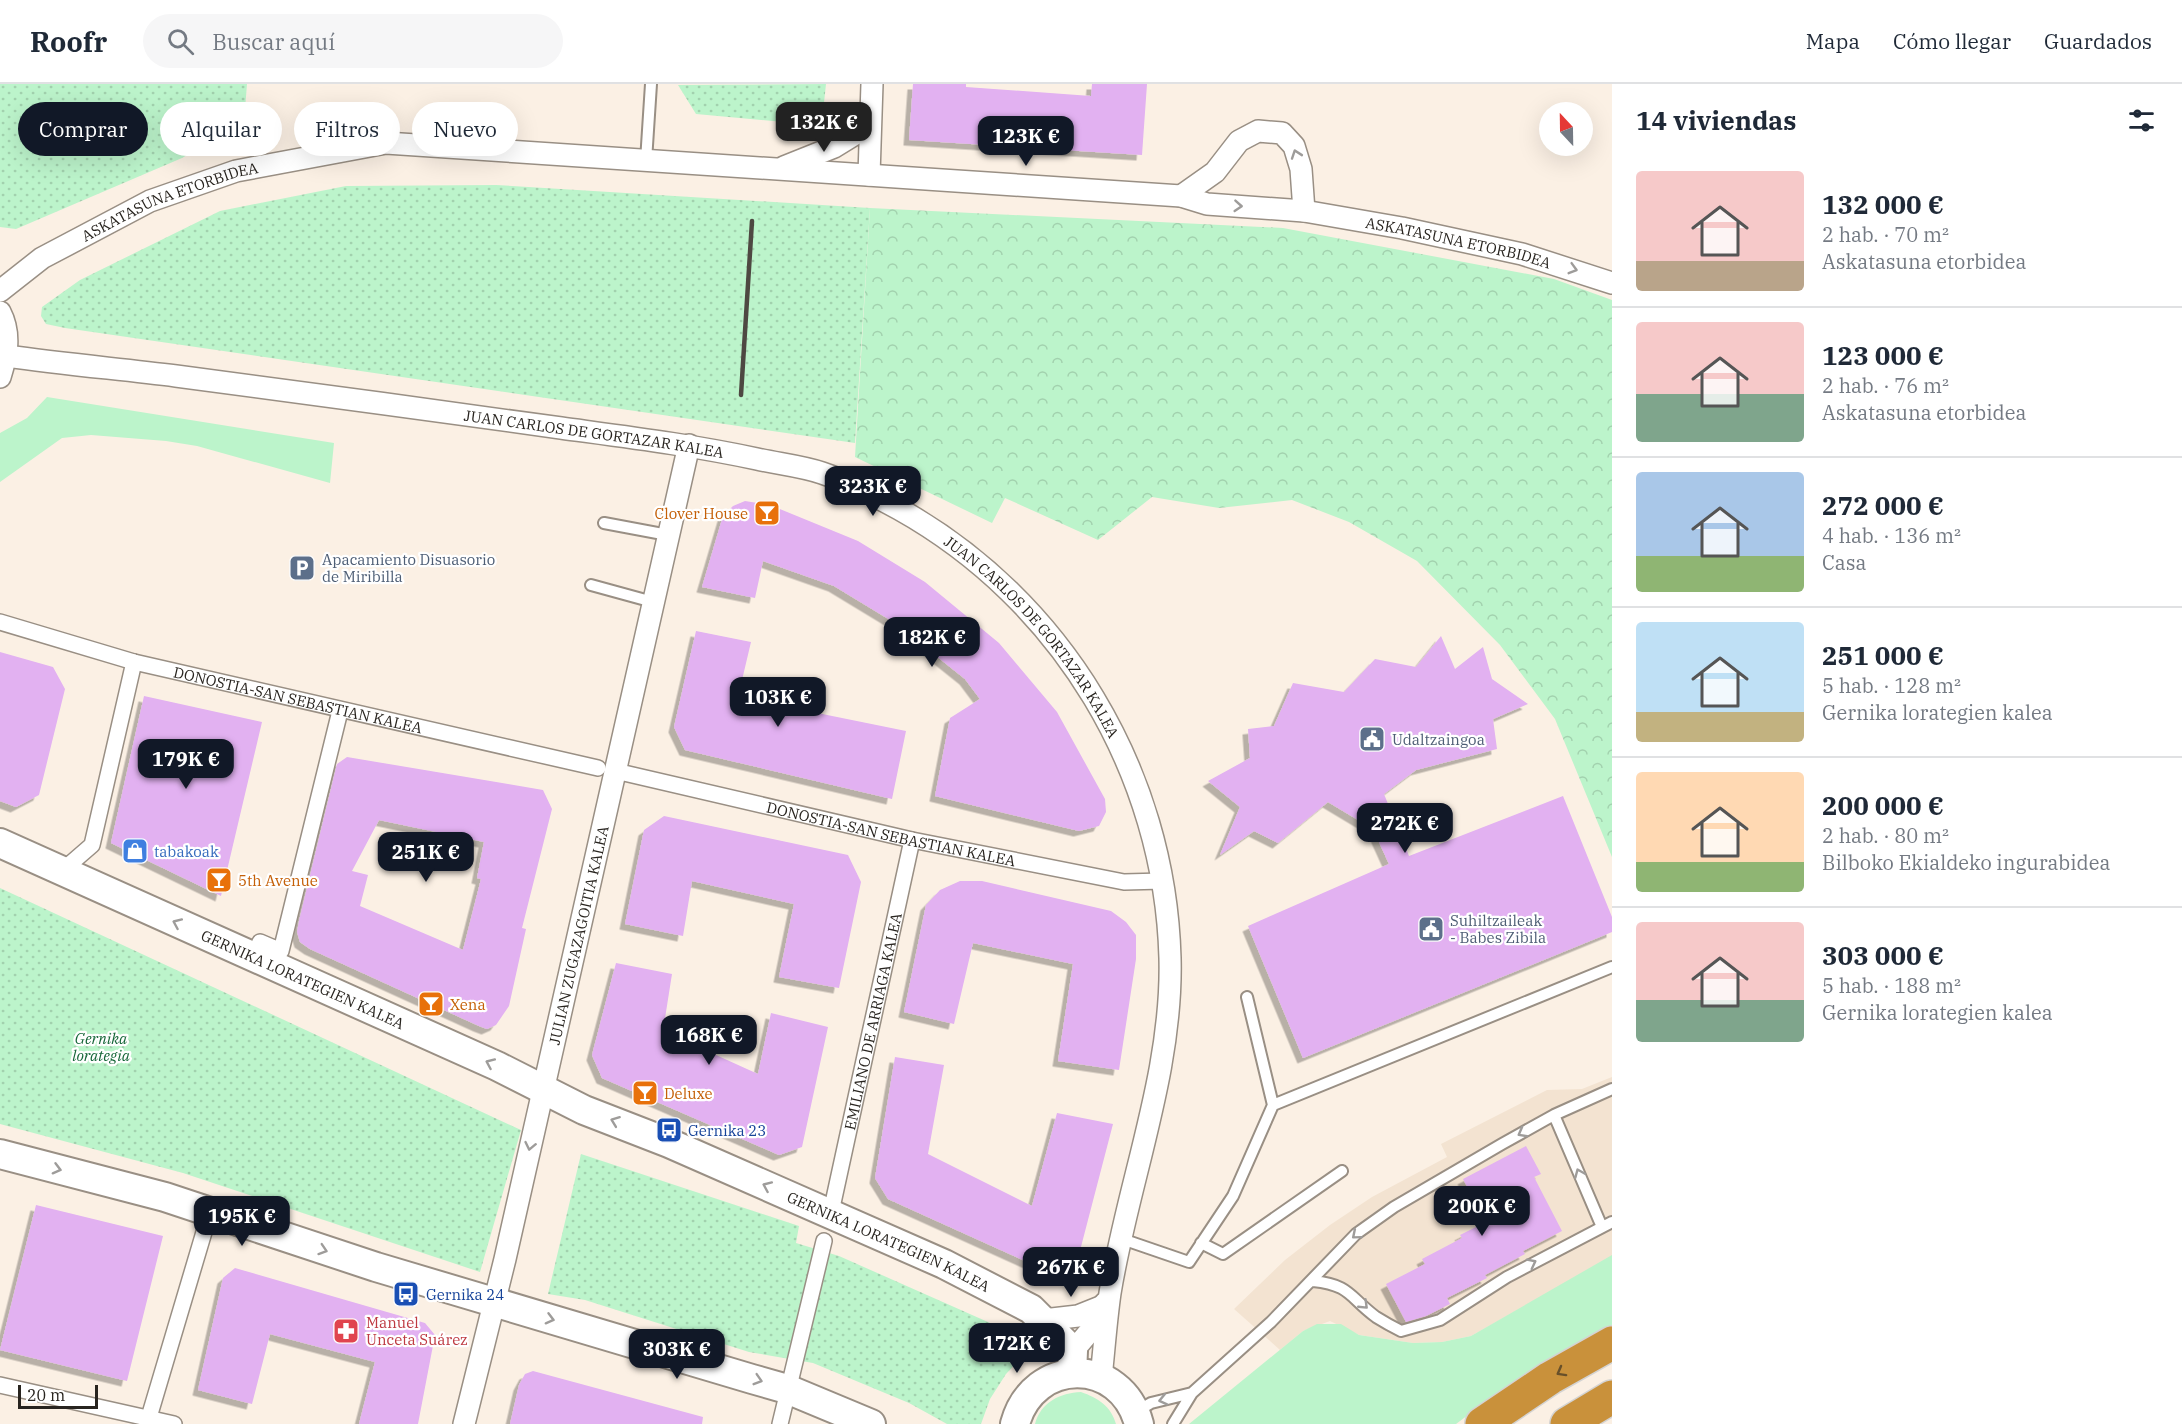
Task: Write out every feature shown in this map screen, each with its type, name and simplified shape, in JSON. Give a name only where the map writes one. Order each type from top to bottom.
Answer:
[{"type":"highway","points":[[1482,1424],[1550,1378],[1612,1343]]},
{"type":"highway","points":[[1567,1424],[1612,1397]]},
{"type":"main road","name":"GERNIKA LORATEGIEN KALEA","points":[[0,843],[497,1066],[584,1110],[669,1143],[944,1264],[1032,1309],[1043,1320],[1073,1362]]},
{"type":"main road","points":[[0,1154],[165,1197],[376,1267],[786,1389],[871,1424]]},
{"type":"main road","points":[[1015,1424],[1023,1403],[1035,1388],[1053,1378],[1073,1362],[1087,1373],[1116,1386],[1128,1398],[1137,1418]]},
{"type":"street","points":[[869,175],[872,84]]},
{"type":"street","points":[[777,169],[834,147],[860,131],[870,113]]},
{"type":"street","points":[[1181,196],[1215,172],[1239,141],[1258,131],[1282,133],[1294,146],[1301,169],[1304,211]]},
{"type":"street","name":"ASKATASUNA ETORBIDEA","points":[[0,291],[42,258],[150,201],[236,171],[386,143],[1181,196],[1207,204],[1304,211],[1402,228],[1522,254],[1612,283]]},
{"type":"street","points":[[0,312],[7,335],[7,356],[0,377]]},
{"type":"street","name":"JUAN CARLOS DE GORTAZAR KALEA","points":[[7,356],[689,445],[821,472],[872,494],[927,525],[983,565],[1041,622],[1070,658],[1100,706],[1129,764],[1149,820],[1162,881],[1170,962],[1167,1020],[1154,1095],[1107,1299],[1101,1378]]},
{"type":"street","name":"JULIAN ZUGAZAGOITIA KALEA","points":[[464,1424],[495,1302],[689,445]]},
{"type":"street","name":"DONOSTIA-SAN SEBASTIAN KALEA","points":[[0,622],[134,662],[340,711],[598,768]]},
{"type":"street","points":[[62,871],[92,845],[134,662]]},
{"type":"street","points":[[253,958],[260,942],[281,951],[340,711]]},
{"type":"street","name":"DONOSTIA-SAN SEBASTIAN KALEA","points":[[624,773],[912,840],[1124,882],[1162,881]]},
{"type":"street","name":"EMILIANO DE ARRIAGA KALEA","points":[[833,1203],[912,840]]},
{"type":"street","points":[[148,1421],[210,1212]]},
{"type":"street","points":[[780,1424],[786,1389],[824,1241]]},
{"type":"street","points":[[1043,1320],[1054,1321],[1078,1316],[1107,1299]]},
{"type":"street","name":"JUAN CARLOS DE GORTAZAR KALEA","points":[[1073,1362],[1107,1299]]},
{"type":"street","points":[[0,1385],[148,1421],[174,1424]]},
{"type":"lane","points":[[646,161],[651,84]]},
{"type":"lane","points":[[604,523],[668,535]]},
{"type":"lane","points":[[591,585],[654,602]]},
{"type":"lane","points":[[1273,1105],[1612,967]]},
{"type":"lane","points":[[1122,1239],[1189,1262],[1233,1196],[1273,1105],[1247,997]]},
{"type":"lane","points":[[1173,1424],[1192,1393],[1313,1281],[1322,1267],[1356,1234],[1394,1207],[1554,1115],[1612,1089]]},
{"type":"lane","points":[[1554,1115],[1602,1227]]},
{"type":"lane","points":[[1201,1243],[1223,1254],[1342,1171]]},
{"type":"lane","points":[[1313,1281],[1333,1283],[1349,1291],[1376,1317],[1401,1331],[1440,1320],[1507,1276],[1612,1222]]},
{"type":"lane","points":[[1137,1418],[1151,1403],[1192,1393]]},
{"type":"shaded area","points":[[1612,1077],[1612,1257],[1471,1336],[1442,1342],[1413,1343],[1359,1335],[1330,1321],[1303,1331],[1280,1350],[1234,1309],[1285,1260],[1330,1225],[1372,1197],[1447,1157],[1441,1144],[1547,1090],[1582,1089]]},
{"type":"green space","points":[[0,84],[247,84],[246,102],[160,102],[160,156],[185,156],[182,158],[16,229],[0,227]]},
{"type":"green space","points":[[826,84],[823,112],[784,122],[696,114],[678,85]]},
{"type":"green space","points":[[496,185],[870,208],[855,443],[65,328],[46,324],[41,316],[42,307],[80,280],[220,211],[346,186]]},
{"type":"green space","points":[[870,208],[1283,228],[1554,279],[1612,300],[1612,857],[1555,719],[1500,645],[1417,561],[1349,522],[1292,500],[1219,508],[1152,497],[1098,540],[1005,498],[992,523],[855,457]]},
{"type":"green space","points":[[47,397],[334,443],[330,483],[197,446],[91,435],[62,438],[0,482],[0,433],[27,418]]},
{"type":"green space","name":"Gernika lorategia","points":[[0,888],[521,1130],[480,1272],[183,1173],[0,1124]]},
{"type":"green space","points":[[581,1154],[799,1226],[796,1243],[839,1256],[1015,1334],[1023,1348],[1021,1358],[1006,1374],[990,1399],[981,1424],[947,1424],[909,1403],[813,1363],[749,1352],[585,1300],[548,1294]]},
{"type":"green space","points":[[1612,1255],[1612,1326],[1488,1400],[1456,1424],[1189,1424],[1303,1331],[1317,1324],[1341,1324],[1359,1335],[1413,1343],[1442,1342],[1471,1336]]},
{"type":"green space","points":[[1081,1392],[1103,1404],[1111,1412],[1116,1424],[1035,1424],[1042,1410],[1052,1400],[1066,1394]]},
{"type":"building","points":[[913,84],[966,84],[966,87],[1091,96],[1092,84],[1147,84],[1142,155],[909,140]]},
{"type":"building","points":[[745,501],[770,505],[858,541],[925,582],[999,643],[1057,712],[1105,799],[1106,812],[1099,826],[1079,831],[935,796],[950,718],[980,699],[965,679],[895,623],[834,586],[763,561],[755,598],[702,587],[723,516],[733,506]]},
{"type":"building","points":[[696,631],[751,642],[738,697],[906,731],[892,799],[685,750],[674,727]]},
{"type":"building","name":"Suhiltzaileak - Babes Zibila","points":[[1441,636],[1455,669],[1483,647],[1492,679],[1528,704],[1493,719],[1497,749],[1416,770],[1384,794],[1409,856],[1563,796],[1612,917],[1612,932],[1303,1058],[1248,926],[1389,864],[1373,829],[1328,802],[1278,843],[1254,831],[1220,855],[1240,807],[1208,781],[1250,758],[1248,729],[1274,726],[1293,683],[1344,692],[1375,659],[1416,667]]},
{"type":"building","points":[[0,652],[53,667],[65,689],[39,795],[16,807],[0,801]]},
{"type":"building","points":[[144,696],[262,722],[221,896],[111,843]]},
{"type":"building","points":[[347,757],[543,790],[552,809],[522,928],[526,929],[509,1006],[496,1025],[487,1029],[479,1026],[310,949],[300,942],[297,932],[299,921],[337,764]],"holes":[[[379,820],[484,842],[477,878],[481,879],[463,950],[360,906],[368,875],[352,871]]]},
{"type":"building","points":[[664,816],[848,855],[861,882],[839,988],[779,977],[794,904],[692,881],[683,936],[625,924],[644,830]]},
{"type":"building","points":[[960,881],[982,881],[1111,911],[1126,922],[1136,935],[1136,959],[1119,1070],[1058,1061],[1073,964],[973,943],[954,1024],[904,1012],[926,905],[940,890]]},
{"type":"building","points":[[616,963],[672,974],[663,1031],[758,1074],[771,1013],[828,1027],[802,1147],[779,1155],[602,1078],[592,1055]]},
{"type":"building","points":[[895,1057],[944,1065],[928,1154],[1032,1206],[1057,1113],[1113,1124],[1076,1266],[1056,1275],[888,1199],[875,1178]]},
{"type":"building","points":[[1526,1146],[1541,1174],[1534,1177],[1562,1231],[1523,1251],[1525,1254],[1485,1275],[1487,1278],[1447,1298],[1450,1304],[1426,1316],[1406,1322],[1386,1284],[1425,1264],[1422,1259],[1462,1238],[1460,1235],[1486,1222],[1463,1179]]},
{"type":"building","points":[[36,1205],[163,1236],[127,1381],[0,1350]]},
{"type":"building","points":[[235,1268],[425,1323],[435,1335],[418,1424],[359,1424],[375,1362],[270,1334],[252,1404],[198,1390],[223,1278]]},
{"type":"building","points":[[533,1371],[703,1417],[702,1424],[510,1424],[519,1385],[525,1374]]},
{"type":"railway","points":[[741,395],[752,221]]},
{"type":"place","name":"Clover House","points":[[767,513]]},
{"type":"place","name":"Apacamiento Disuasorio de Miribilla","points":[[302,568]]},
{"type":"place","name":"Udaltzaingoa","points":[[1372,739]]},
{"type":"place","name":"tabakoak","points":[[135,851]]},
{"type":"place","name":"5th Avenue","points":[[219,880]]},
{"type":"place","name":"Suhiltzaileak - Babes Zibila","points":[[1431,929]]},
{"type":"place","name":"Xena","points":[[431,1004]]},
{"type":"place","name":"Deluxe","points":[[645,1093]]},
{"type":"place","name":"Gernika 23","points":[[669,1130]]},
{"type":"place","name":"Gernika 24","points":[[406,1294]]},
{"type":"place","name":"Manuel Unceta Suárez","points":[[346,1331]]}]
